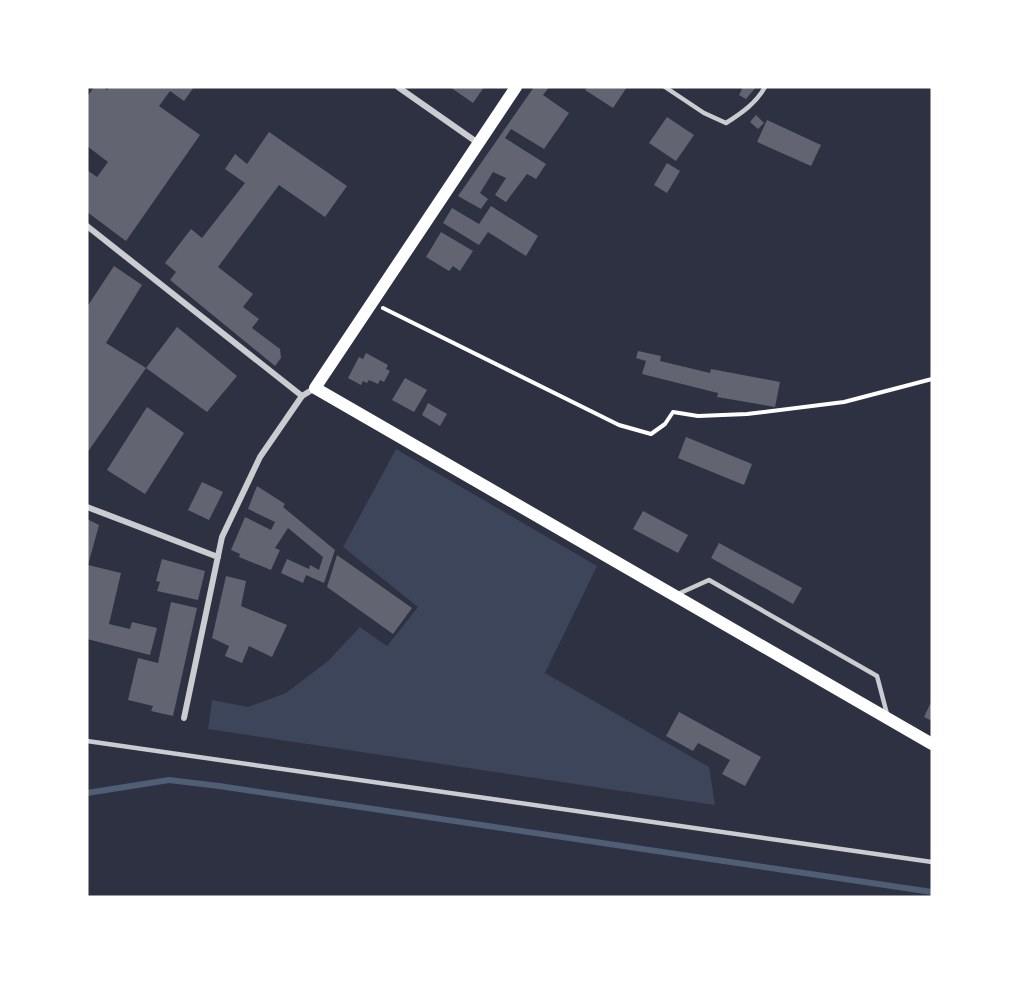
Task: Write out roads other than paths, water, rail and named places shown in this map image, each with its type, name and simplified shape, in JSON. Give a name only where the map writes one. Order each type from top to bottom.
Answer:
[{"type":"main road","points":[[516,87],[315,388],[932,744]]},
{"type":"street","points":[[398,87],[477,143]]},
{"type":"street","points":[[87,226],[302,396]]},
{"type":"street","points":[[184,718],[222,537],[260,457],[302,396],[315,388]]},
{"type":"street","points":[[87,507],[218,557]]},
{"type":"lane","points":[[665,87],[704,113],[726,123],[744,112],[765,87]]},
{"type":"lane","points":[[675,596],[709,580],[877,676],[888,718]]},
{"type":"lane","points":[[87,741],[932,862]]},
{"type":"waterway","points":[[87,793],[169,780],[932,892]]}]
